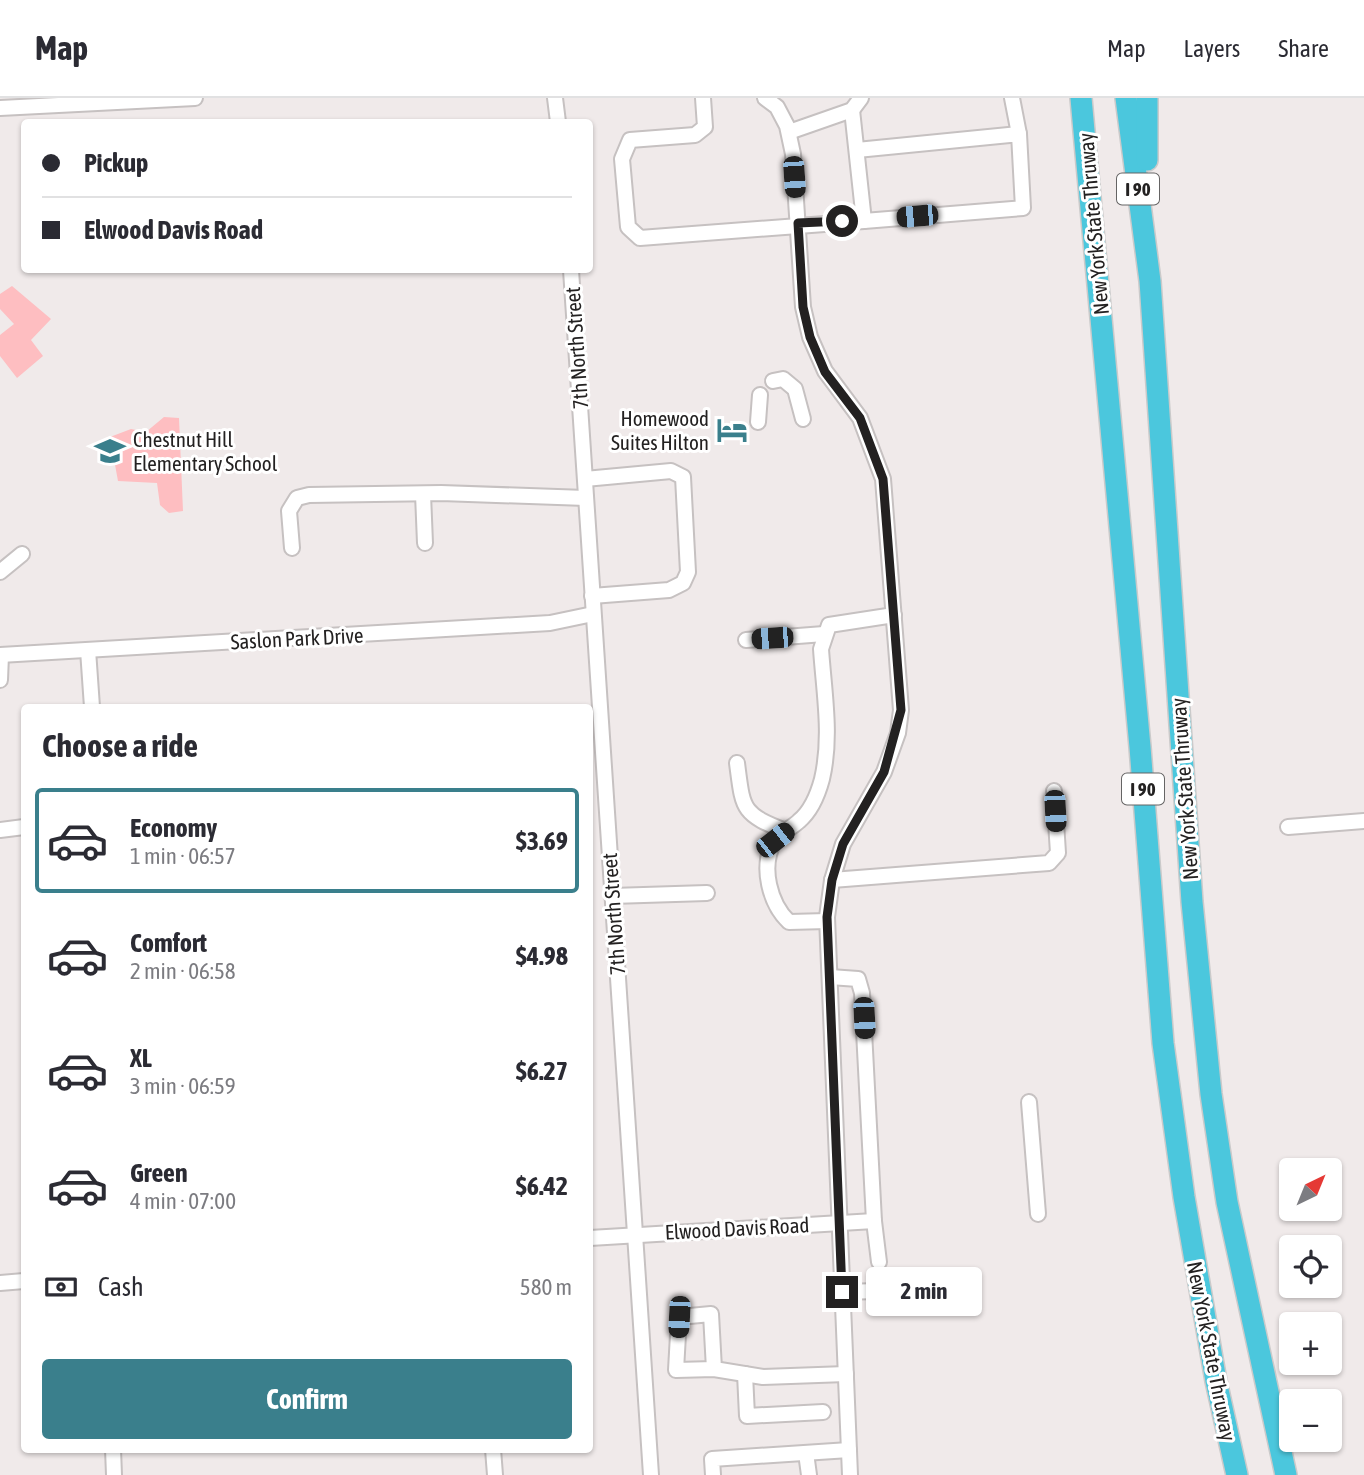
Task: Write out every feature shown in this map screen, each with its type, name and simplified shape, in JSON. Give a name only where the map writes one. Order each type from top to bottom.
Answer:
[{"type":"highway","name":"New York State Thruway","points":[[1081,98],[1140,747],[1163,1043],[1184,1197],[1216,1381],[1237,1475]]},
{"type":"highway","name":"New York State Thruway","points":[[1126,98],[1150,281],[1192,902],[1211,1094],[1227,1202],[1286,1475]]},
{"type":"highway","points":[[1147,98],[1150,281]]},
{"type":"street","points":[[0,108],[79,101],[195,98]]},
{"type":"street","points":[[555,98],[558,119]]},
{"type":"street","points":[[703,98],[705,127],[695,135],[630,140],[622,159],[628,227],[640,238],[787,228],[798,223],[1023,208],[1019,134],[1013,98]]},
{"type":"street","name":"Elwood Davis Road","points":[[765,98],[777,107],[789,132],[803,307],[810,337],[825,372],[860,418],[883,479],[901,710],[898,733],[884,772],[843,844],[832,880],[827,921],[850,1475]]},
{"type":"street","points":[[789,132],[852,110],[861,98]]},
{"type":"street","points":[[852,110],[864,220]]},
{"type":"street","points":[[857,150],[1019,134]]},
{"type":"street","name":"7th North Street","points":[[571,273],[593,614],[597,781],[612,897],[650,1475]]},
{"type":"street","points":[[773,381],[783,379],[795,389],[803,419]]},
{"type":"street","points":[[758,422],[760,394]]},
{"type":"street","points":[[585,479],[671,471],[683,477],[688,572],[683,583],[668,590],[592,596]]},
{"type":"street","points":[[292,548],[289,511],[297,498],[309,495],[423,494],[586,498]]},
{"type":"street","points":[[423,494],[425,543]]},
{"type":"street","points":[[0,572],[22,554]]},
{"type":"street","name":"Saslon Park Drive","points":[[1,654],[550,623],[593,614]]},
{"type":"street","points":[[827,921],[789,922],[774,905],[769,884],[771,851],[775,840],[810,810],[821,783],[828,747],[821,649],[824,634],[829,625],[842,621],[894,615]]},
{"type":"street","points":[[746,640],[824,634]]},
{"type":"street","points":[[88,650],[92,704]]},
{"type":"street","points":[[0,680],[1,654]]},
{"type":"street","points":[[737,762],[746,809],[761,822],[786,831]]},
{"type":"street","points":[[832,880],[1049,863],[1058,853],[1054,791]]},
{"type":"street","points":[[1288,827],[1364,821]]},
{"type":"street","points":[[0,830],[21,827]]},
{"type":"street","points":[[612,897],[707,893]]},
{"type":"street","points":[[830,977],[858,979],[862,993],[874,1221],[879,1262]]},
{"type":"street","points":[[1030,1102],[1038,1214]]},
{"type":"street","points":[[839,1223],[874,1221]]},
{"type":"street","name":"Elwood Davis Road","points":[[593,1238],[839,1223]]},
{"type":"street","points":[[0,1283],[21,1281]]},
{"type":"street","points":[[842,1292],[950,1289],[970,1298]]},
{"type":"street","points":[[714,1369],[711,1314],[679,1317],[676,1370],[714,1369],[792,1378],[846,1374]]},
{"type":"street","points":[[745,1374],[747,1416],[822,1412]]},
{"type":"street","points":[[713,1475],[712,1459],[849,1450]]},
{"type":"street","points":[[806,1452],[808,1475]]},
{"type":"street","points":[[113,1453],[114,1475]]},
{"type":"street","points":[[493,1453],[495,1475]]},
{"type":"shaded area","points":[[12,286],[51,319],[31,340],[43,356],[17,378],[0,356],[0,335],[14,324],[0,309],[0,294]]},
{"type":"shaded area","points":[[164,417],[179,418],[183,511],[169,513],[160,505],[157,483],[118,481],[110,437],[131,429],[146,432]]},
{"type":"place","name":"Homewood Suites Hilton","points":[[732,430]]},
{"type":"place","name":"Chestnut Hill Elementary School","points":[[110,451]]},
{"type":"route","points":[[842,221],[798,223],[803,307],[810,337],[825,372],[860,418],[870,438],[883,479],[901,710],[898,733],[884,772],[843,844],[832,880],[827,917],[842,1292]]}]
